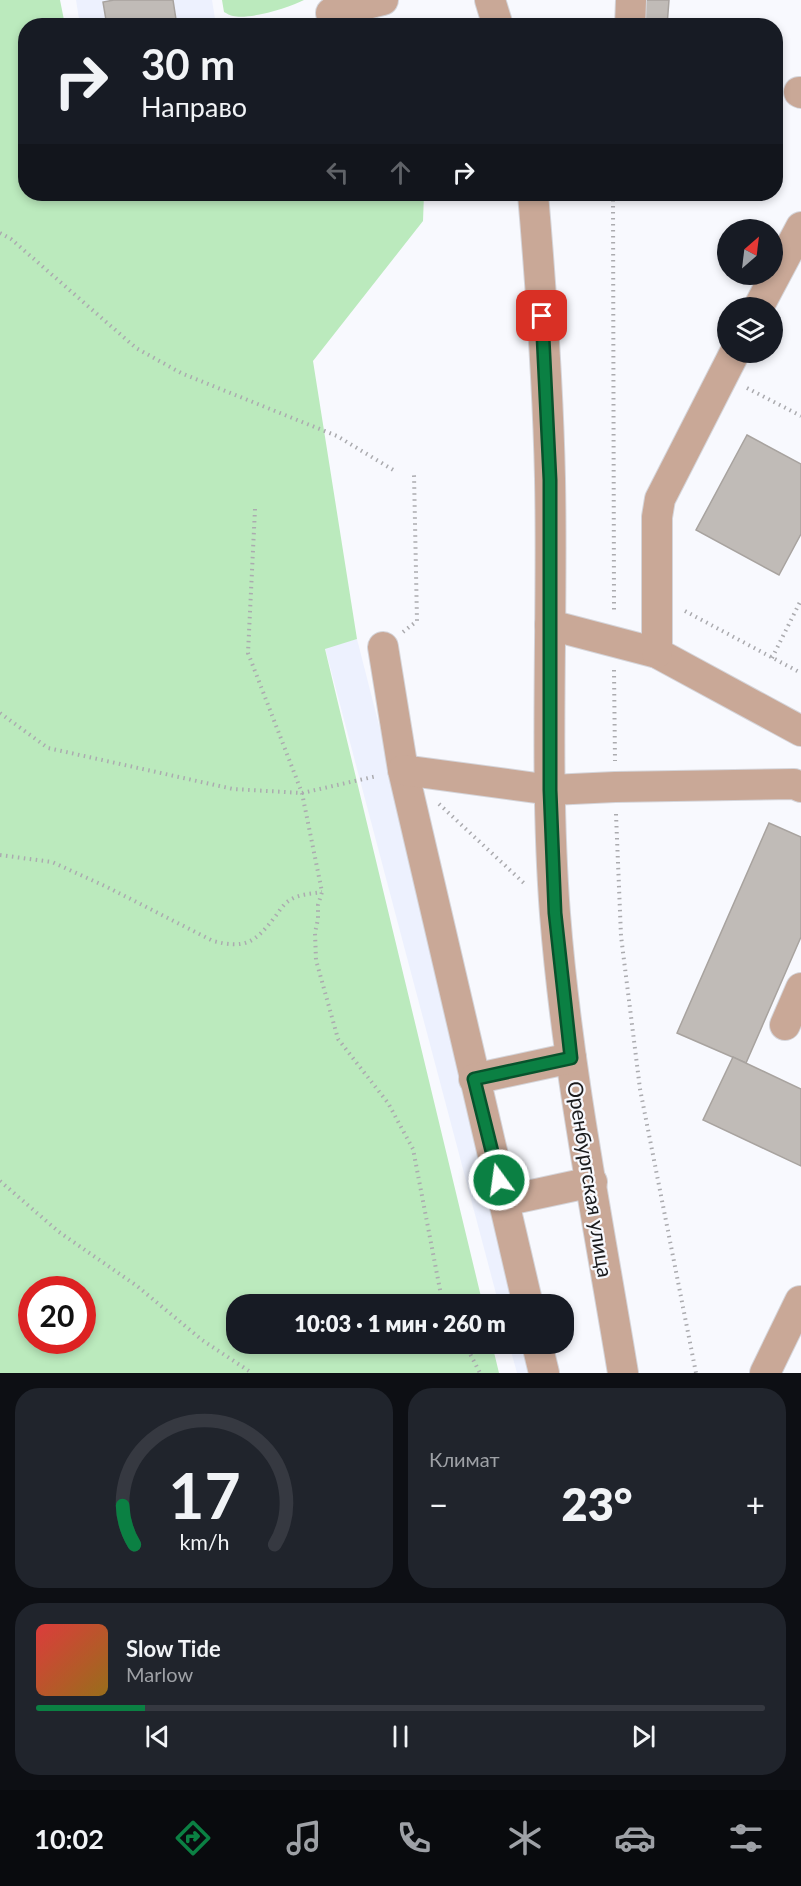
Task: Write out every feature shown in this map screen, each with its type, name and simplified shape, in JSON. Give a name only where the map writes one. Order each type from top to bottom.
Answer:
[{"type":"street","points":[[331,13],[382,0]]},
{"type":"street","points":[[490,0],[496,18]]},
{"type":"street","points":[[630,18],[631,0]]},
{"type":"street","name":"Оренбургская улица","points":[[534,201],[540,271],[550,471],[550,790],[555,913],[571,1058],[623,1373]]},
{"type":"street","points":[[764,297],[801,227]]},
{"type":"street","points":[[657,653],[657,517],[660,499],[672,471],[729,364]]},
{"type":"street","points":[[550,625],[657,653],[801,730]]},
{"type":"street","points":[[383,647],[403,770],[525,1294]]},
{"type":"street","points":[[403,770],[550,790],[794,784],[801,787]]},
{"type":"street","points":[[785,1025],[801,988]]},
{"type":"street","points":[[474,1079],[571,1058]]},
{"type":"street","points":[[504,1200],[592,1182]]},
{"type":"street","points":[[765,1373],[800,1301]]},
{"type":"street","points":[[539,1354],[544,1373]]},
{"type":"path","points":[[0,233],[11,238],[136,348],[181,373],[337,436],[395,471]]},
{"type":"path","points":[[729,364],[801,416]]},
{"type":"path","points":[[383,647],[417,621],[414,474]]},
{"type":"path","points":[[255,509],[248,653],[302,793],[322,892],[315,933],[316,960],[338,1039],[388,1103],[413,1149],[441,1294]]},
{"type":"path","points":[[657,597],[801,673]]},
{"type":"path","points":[[772,658],[801,600]]},
{"type":"path","points":[[0,713],[48,748],[233,789],[302,793],[403,770]]},
{"type":"path","points":[[437,801],[555,913]]},
{"type":"path","points":[[0,855],[52,862],[213,941],[229,945],[251,942],[266,929],[287,902],[297,897],[322,892]]},
{"type":"path","points":[[0,1181],[59,1232],[137,1286],[202,1340],[252,1373]]},
{"type":"path","points":[[470,1354],[480,1373]]},
{"type":"shaded area","points":[[76,0],[212,0],[215,18],[79,18]]},
{"type":"shaded area","points":[[357,639],[524,1294],[496,1294],[325,648]]},
{"type":"shaded area","points":[[512,1354],[540,1354],[545,1373],[517,1373]]},
{"type":"green space","points":[[0,0],[60,0],[64,18],[18,18],[18,201],[424,201],[423,221],[313,361],[357,639],[325,649],[480,1294],[226,1294],[226,1354],[494,1354],[499,1373],[0,1373]]},
{"type":"green space","points":[[222,0],[304,0],[269,12],[240,17],[224,12]]},
{"type":"green space","points":[[377,15],[378,18],[337,18]]},
{"type":"building","points":[[173,0],[176,18],[106,18],[103,2]]},
{"type":"building","points":[[640,0],[669,0],[668,18],[639,18]]},
{"type":"building","points":[[747,435],[801,464],[801,534],[779,575],[696,530]]},
{"type":"building","points":[[769,823],[801,837],[801,937],[746,1063],[677,1033]]},
{"type":"building","points":[[733,1057],[801,1089],[801,1166],[703,1120]]},
{"type":"route","points":[[499,1180],[474,1079],[571,1058],[555,913],[550,790],[550,480],[542,316]]}]
